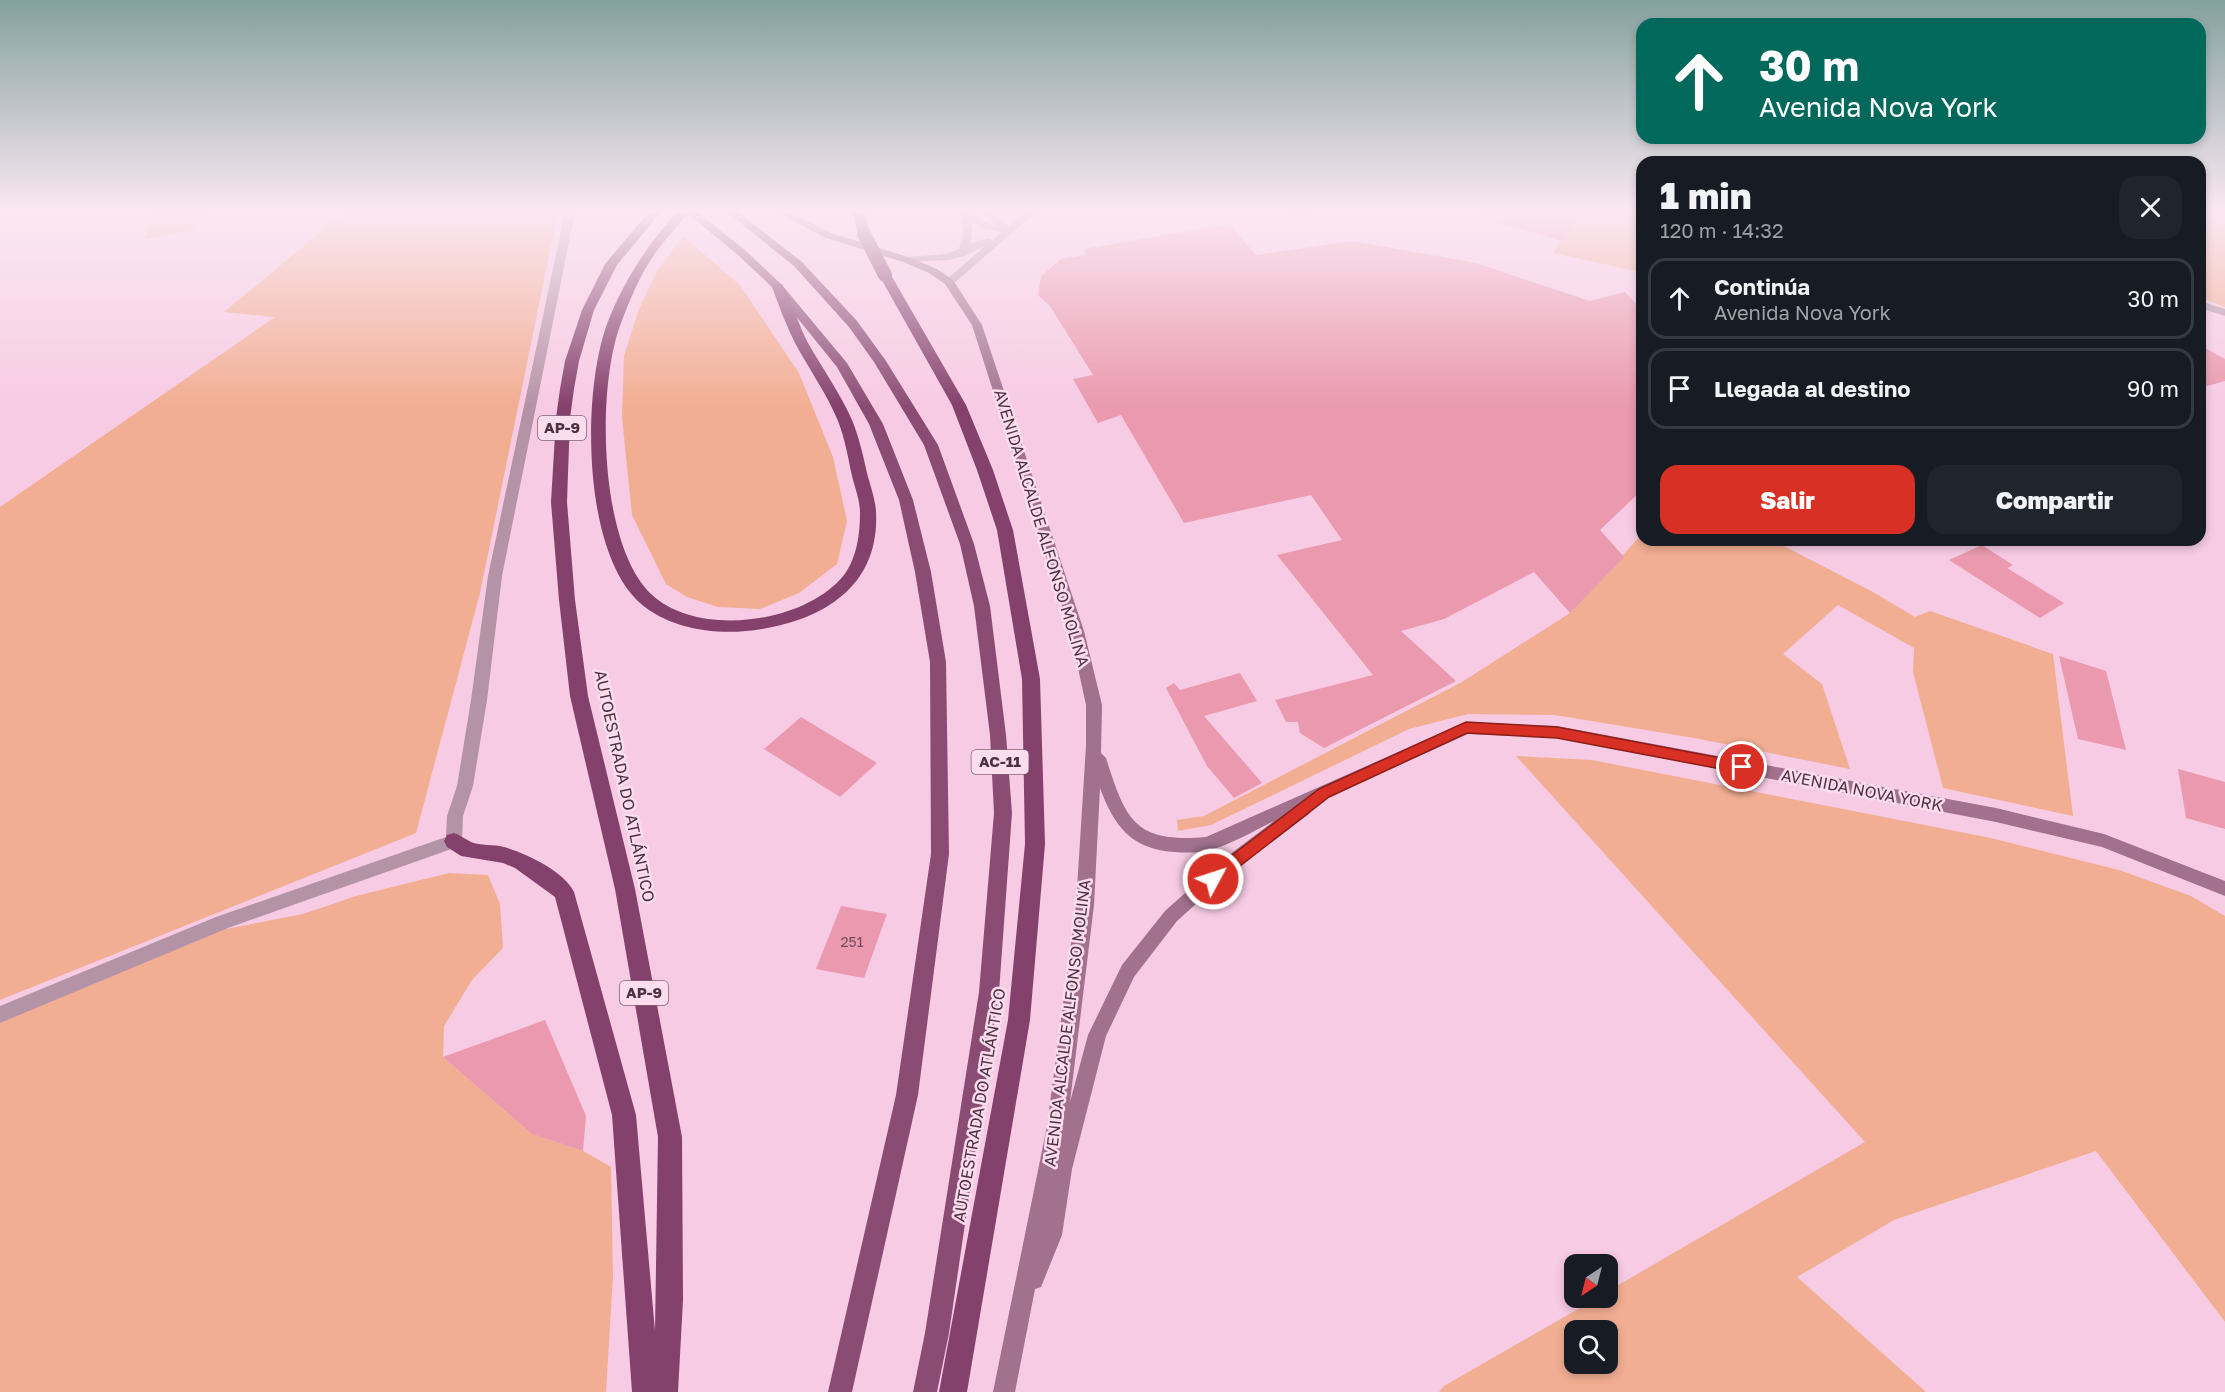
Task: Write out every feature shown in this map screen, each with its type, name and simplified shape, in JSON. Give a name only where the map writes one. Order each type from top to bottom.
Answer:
[{"type":"highway","name":"AUTOESTRADA DO ATLÁNTICO","points":[[604,277],[588,309],[572,361],[562,418],[560,501],[567,600],[579,696],[625,890],[670,1137],[670,1300],[664,1392]]},
{"type":"highway","points":[[636,277],[612,330],[600,397],[598,465],[611,534],[624,568],[645,597],[674,617],[712,626],[761,624],[804,612],[846,584],[861,560],[866,540],[868,511],[849,432],[795,331],[778,287]]},
{"type":"highway","points":[[767,277],[843,366],[876,424],[906,500],[923,572],[938,662],[938,865],[907,1095],[840,1392]]},
{"type":"highway","name":"AC-11","points":[[810,277],[853,324],[880,361],[931,445],[967,544],[982,606],[998,735],[1003,813],[989,992],[937,1333],[925,1392]]},
{"type":"highway","name":"AUTOESTRADA DO ATLÁNTICO","points":[[886,277],[959,405],[985,470],[1005,530],[1031,679],[1035,844],[1019,1020],[952,1392]]},
{"type":"highway","points":[[454,842],[467,852],[495,853],[537,869],[564,892],[624,1115],[646,1392]]},
{"type":"main road","name":"AVENIDA ALCALDE ALFONSO MOLINA","points":[[942,277],[949,282],[978,325],[1077,631],[1094,705],[1094,746],[1085,905],[1057,1126],[1004,1392]]},
{"type":"main road","name":"AVENIDA NOVA YORK","points":[[1324,793],[1466,728],[1557,732],[2007,818],[2104,841],[2225,889]]},
{"type":"main road","points":[[1094,746],[1108,792],[1121,820],[1146,839],[1166,845],[1189,847],[1208,844],[1324,793]]},
{"type":"main road","points":[[1020,1309],[1052,1235],[1062,1169],[1097,1035],[1128,970],[1171,916],[1227,866],[1324,793]]},
{"type":"street","points":[[0,1016],[222,922],[454,842],[455,816],[465,786],[495,576],[555,277]]},
{"type":"street","points":[[949,282],[955,277]]},
{"type":"street","points":[[2206,306],[2225,313]]},
{"type":"shaded area","points":[[266,277],[545,277],[480,593],[416,833],[0,1000],[0,507],[275,317],[224,312]]},
{"type":"shaded area","points":[[654,277],[731,277],[740,285],[799,373],[833,457],[847,521],[837,564],[799,593],[760,609],[718,607],[687,597],[666,584],[632,515],[622,417],[624,356],[639,309]]},
{"type":"shaded area","points":[[2206,277],[2225,277],[2225,307],[2206,300]]},
{"type":"shaded area","points":[[1636,541],[1636,546],[1784,546],[1873,592],[1915,617],[1930,611],[2053,654],[2073,816],[1943,788],[1913,672],[1914,648],[1838,605],[1783,654],[1822,684],[1850,769],[1694,738],[1555,715],[1468,714],[1409,729],[1211,825],[1178,831],[1177,820],[1204,816],[1462,682],[1570,613]]},
{"type":"shaded area","points":[[1516,756],[1592,760],[1991,838],[2119,870],[2191,896],[2225,916],[2225,1322],[2096,1151],[1894,1220],[1797,1277],[1926,1392],[1439,1392],[1444,1386],[1580,1308],[1618,1308],[1618,1285],[1865,1142]]},
{"type":"shaded area","points":[[449,873],[488,875],[500,904],[503,948],[472,980],[444,1026],[443,1057],[532,1134],[583,1151],[611,1167],[613,1275],[606,1392],[0,1392],[0,1022],[221,930],[303,914],[356,896]]},
{"type":"building","points":[[1041,277],[1518,277],[1590,301],[1625,292],[1636,304],[1636,496],[1600,530],[1624,557],[1570,613],[1534,572],[1444,619],[1401,631],[1456,681],[1324,748],[1300,733],[1298,722],[1286,722],[1275,700],[1373,675],[1277,555],[1342,540],[1311,495],[1184,523],[1121,415],[1098,423],[1073,379],[1093,375],[1050,306],[1038,295]]},
{"type":"building","points":[[2206,348],[2225,359],[2225,381],[2206,386]]},
{"type":"building","points":[[1984,546],[2013,565],[2007,568],[2064,603],[2040,618],[1949,560]]},
{"type":"building","points":[[2059,656],[2106,671],[2126,750],[2078,739]]},
{"type":"building","points":[[1240,673],[1257,701],[1204,716],[1262,783],[1234,798],[1207,766],[1166,688],[1174,683],[1180,690]]},
{"type":"building","points":[[801,717],[877,763],[840,797],[764,749]]},
{"type":"building","points":[[2178,769],[2225,782],[2225,829],[2186,818]]},
{"type":"building","points":[[841,906],[887,914],[864,978],[816,969]]},
{"type":"building","points":[[545,1020],[586,1116],[583,1151],[532,1134],[443,1057]]},
{"type":"route","points":[[1213,879],[1324,793],[1466,728],[1557,732],[1742,767]]}]
